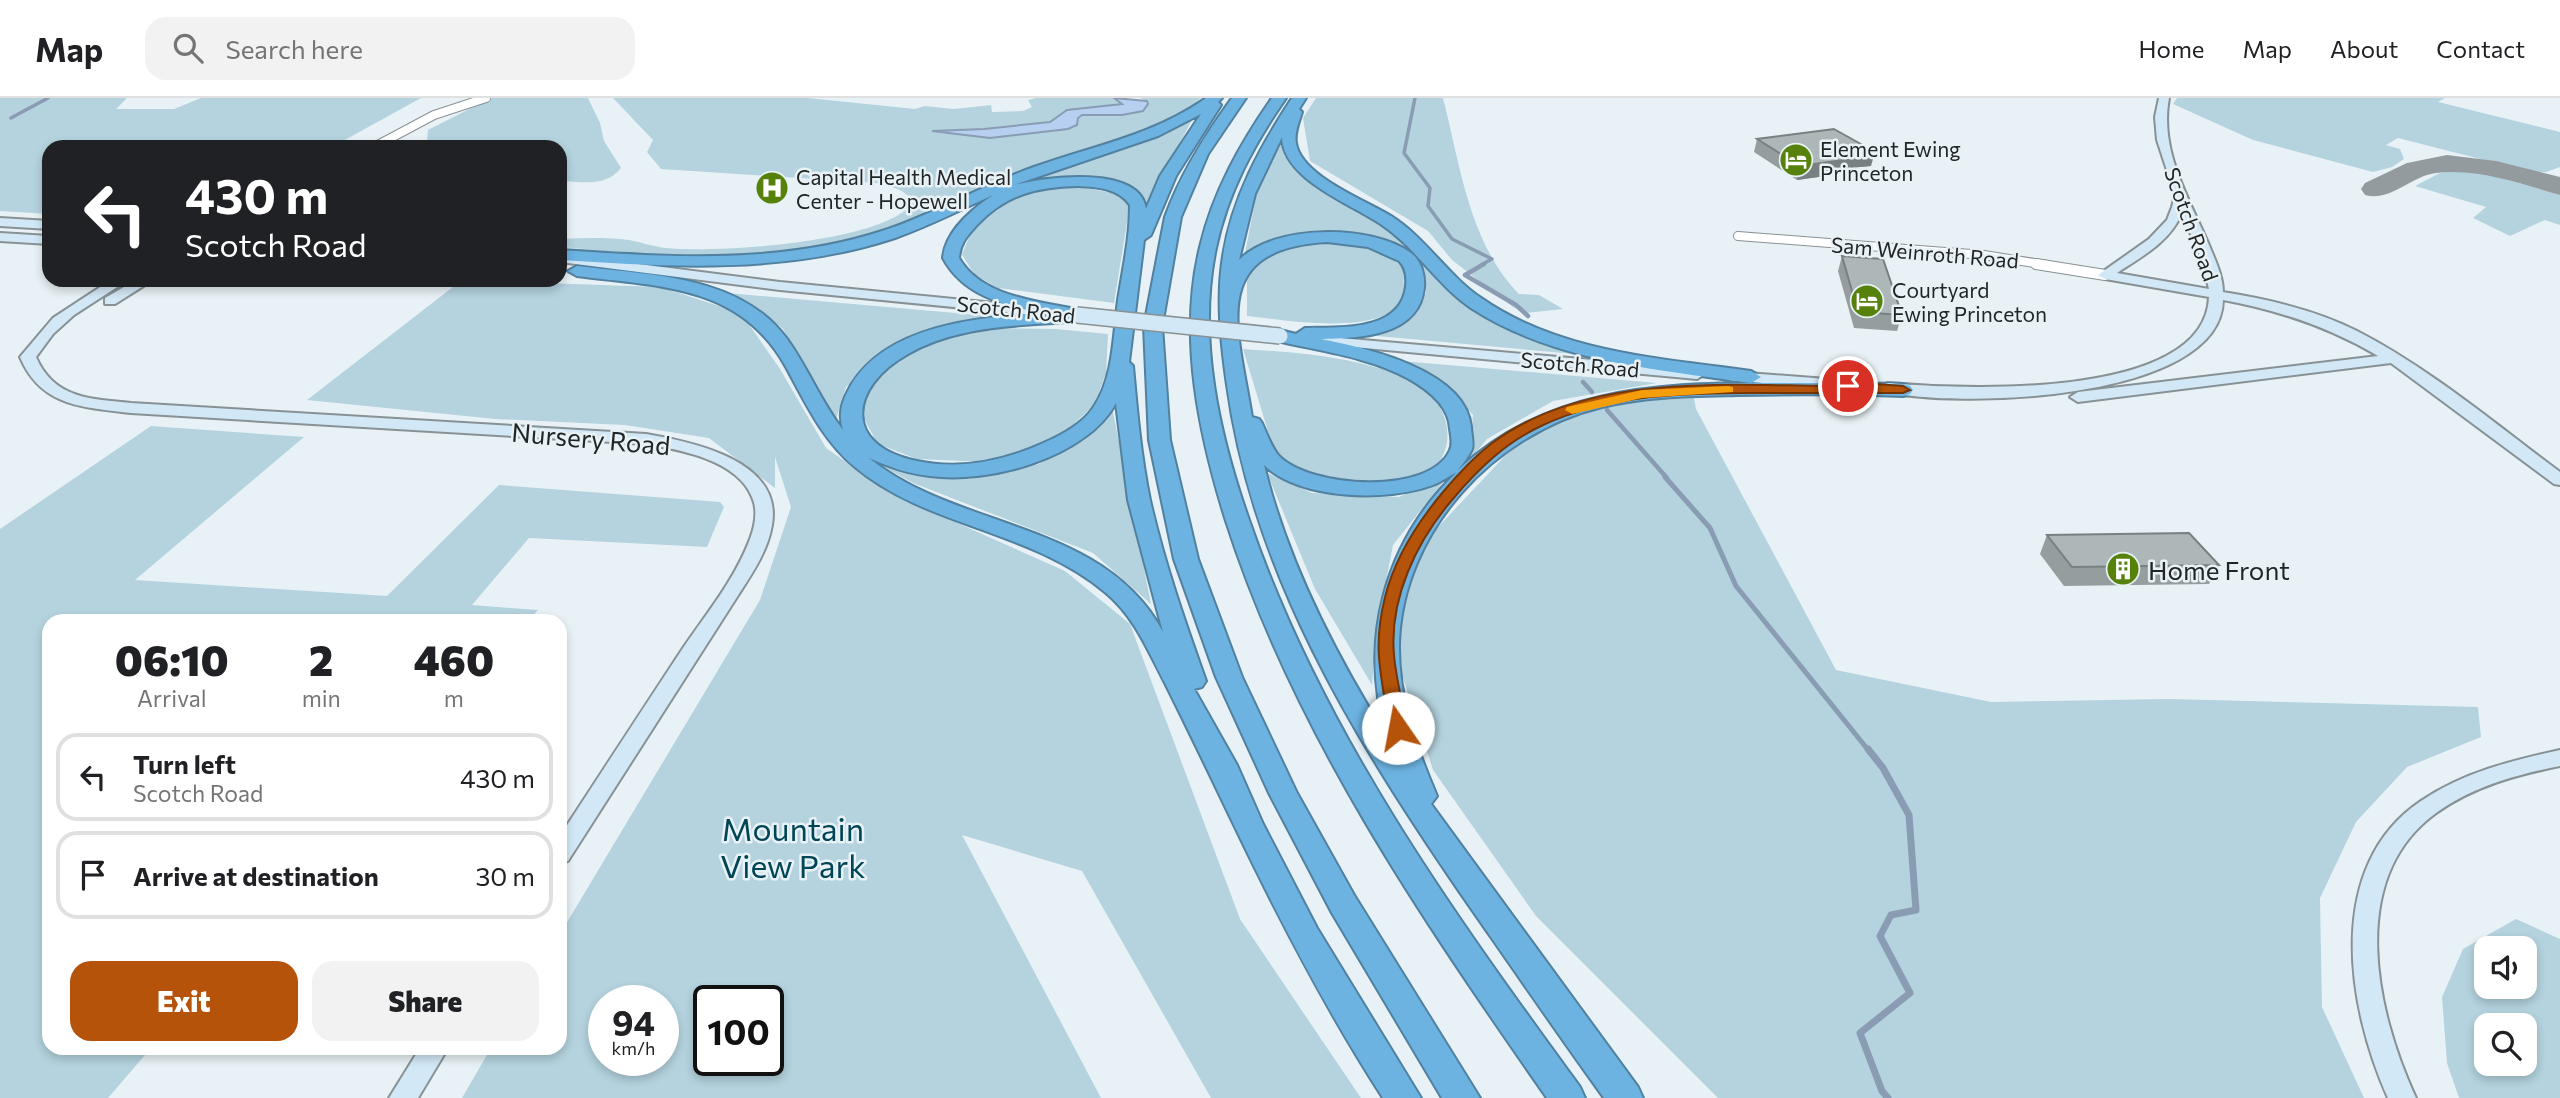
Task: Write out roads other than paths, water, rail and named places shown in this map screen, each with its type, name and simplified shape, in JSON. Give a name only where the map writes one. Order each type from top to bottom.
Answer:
[{"type":"highway","points":[[567,264],[730,262],[802,255],[867,241],[921,222],[1024,175],[1157,131],[1217,98]]},
{"type":"highway","points":[[1133,266],[1168,176],[1217,98]]},
{"type":"highway","points":[[1240,98],[1213,134],[1191,173],[1172,218],[1160,265],[1152,370],[1161,453],[1170,496],[1189,563],[1215,638],[1283,794],[1369,951],[1462,1098]]},
{"type":"highway","points":[[1279,98],[1245,153],[1222,199],[1208,249],[1203,282],[1200,329],[1206,393],[1232,505],[1248,554],[1306,691],[1357,786],[1500,1004],[1567,1098]]},
{"type":"highway","points":[[1301,98],[1266,149],[1242,206],[1230,258],[1233,356],[1246,447],[1293,581],[1339,676],[1390,767],[1625,1098]]},
{"type":"highway","points":[[1301,98],[1288,136],[1290,149],[1297,162],[1317,178],[1393,225],[1452,285],[1483,308],[1532,332],[1588,350],[1765,380]]},
{"type":"highway","points":[[1052,182],[1095,183],[1122,191],[1137,203],[1137,233],[1122,351],[1107,401],[1095,418],[1062,442],[1014,462],[966,470],[916,468],[877,453],[864,443],[855,431],[850,408],[858,386],[876,366],[907,346],[971,326],[1077,316],[1000,295],[970,282],[956,270],[951,258],[957,239],[989,203],[1010,191],[1052,182]]},
{"type":"highway","points":[[1230,311],[1234,287],[1244,265],[1258,253],[1284,243],[1322,238],[1367,241],[1397,252],[1413,267],[1415,283],[1411,305],[1392,321],[1357,331],[1279,336]]},
{"type":"highway","points":[[567,265],[699,290],[745,308],[759,318],[776,337],[831,430],[865,466],[924,496],[1055,549],[1102,576],[1130,602],[1164,652],[1300,925],[1373,1054],[1403,1098]]},
{"type":"highway","points":[[1233,356],[1245,405],[1265,452],[1275,464],[1300,479],[1347,490],[1390,489],[1434,476],[1457,456],[1464,436],[1458,414],[1447,398],[1425,380],[1397,366],[1372,358],[1279,336]]},
{"type":"highway","points":[[1122,351],[1134,472],[1153,561],[1228,779]]},
{"type":"highway","points":[[1472,886],[1415,779],[1398,728],[1385,653],[1387,622],[1399,572],[1428,519],[1455,486],[1484,456],[1512,436],[1556,415],[1614,399],[1694,389],[1903,390]]},
{"type":"main road","name":"Scotch Road","points":[[567,264],[1279,336],[1765,380],[1903,390],[2028,392],[2068,387],[2145,370],[2169,360],[2197,341],[2214,319],[2218,294],[2212,270],[2160,131],[2160,113],[2164,98]]},
{"type":"main road","points":[[2105,275],[2155,240],[2171,225],[2180,206],[2181,192]]},
{"type":"main road","points":[[0,222],[42,225]]},
{"type":"main road","points":[[0,237],[42,240]]},
{"type":"main road","name":"Scotch Road","points":[[567,264],[780,286]]},
{"type":"main road","name":"Sam Weinroth Road","points":[[2105,275],[2265,304],[2350,333],[2396,358],[2560,480]]},
{"type":"main road","points":[[37,377],[28,357],[43,333],[65,313],[109,287]]},
{"type":"main road","points":[[37,377],[44,355],[61,332],[135,287]]},
{"type":"main road","points":[[1971,393],[2084,397],[2396,358]]},
{"type":"main road","points":[[2402,1098],[2378,1034],[2367,985],[2363,948],[2366,908],[2373,879],[2388,849],[2408,823],[2429,804],[2459,786],[2494,772],[2560,758]]},
{"type":"main road","points":[[403,1098],[431,1055]]},
{"type":"street","points":[[387,140],[434,115],[486,98]]},
{"type":"street","points":[[400,140],[450,110]]},
{"type":"street","name":"Sam Weinroth Road","points":[[1738,236],[1972,254],[2105,275]]},
{"type":"street","name":"Nursery Road","points":[[37,377],[55,391],[81,401],[131,408],[646,439],[683,445],[715,456],[742,474],[761,495],[765,520],[758,541],[726,598],[567,844]]},
{"type":"waterway","points":[[11,118],[48,98]]},
{"type":"waterway","points":[[1415,98],[1404,153],[1430,188],[1428,206],[1452,239],[1492,259],[1481,265]]},
{"type":"waterway","points":[[1484,264],[1465,275],[1516,305],[1528,316]]},
{"type":"waterway","points":[[1583,382],[1592,392]]},
{"type":"waterway","points":[[1607,410],[1667,478]]},
{"type":"waterway","points":[[1665,477],[1710,528],[1736,586],[1869,751]]},
{"type":"waterway","points":[[1868,749],[1883,768],[1909,815],[1916,910],[1891,915],[1880,936],[1910,993],[1860,1033],[1882,1091],[1888,1098]]},
{"type":"place","name":"Element Ewing Princeton","points":[[1796,160]]},
{"type":"place","name":"Capital Health Medical Center - Hopewell","points":[[772,188]]},
{"type":"place","name":"Courtyard Ewing Princeton","points":[[1867,301]]},
{"type":"place","name":"Home Front","points":[[2123,569]]},
{"type":"park label","name":"Mountain View Park","points":[[793,846]]}]
